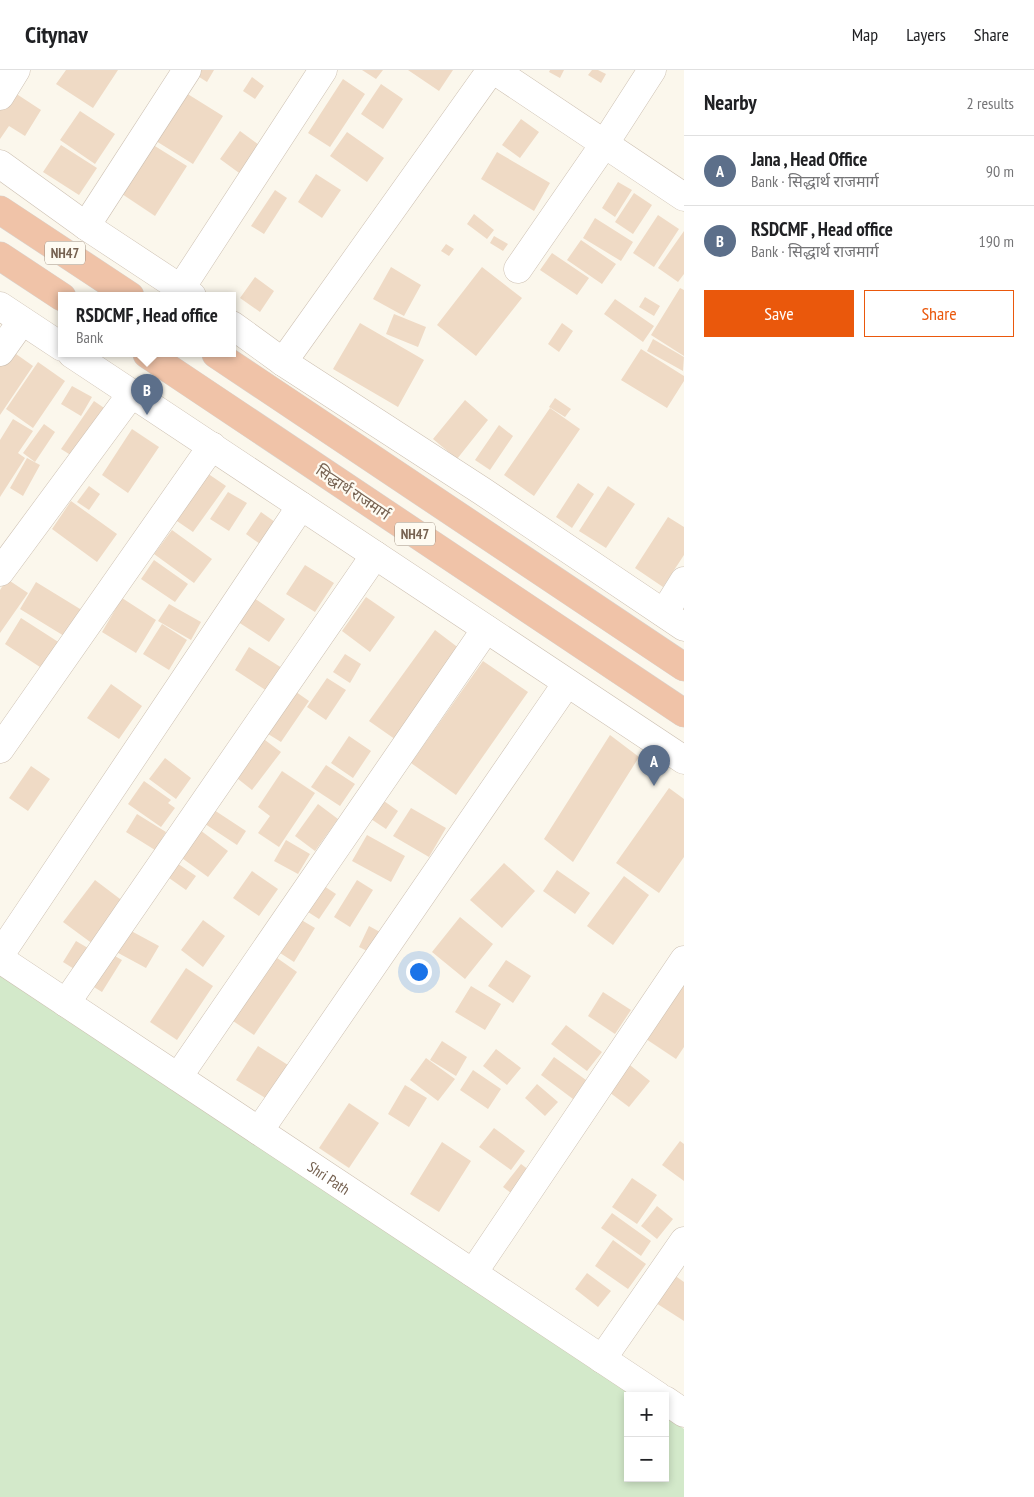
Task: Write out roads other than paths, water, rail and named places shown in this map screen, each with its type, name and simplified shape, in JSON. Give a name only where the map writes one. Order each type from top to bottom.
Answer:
[{"type":"highway","name":"NH47","points":[[0,210],[124,292]]},
{"type":"highway","name":"NH47","points":[[0,256],[58,294]]},
{"type":"highway","name":"सिद्धार्थ राजमार्ग","points":[[151,357],[684,714]]},
{"type":"highway","name":"NH47","points":[[220,357],[684,667]]},
{"type":"street","points":[[0,96],[16,70]]},
{"type":"street","points":[[86,226],[187,70]]},
{"type":"street","points":[[0,164],[86,226],[187,292],[323,70]]},
{"type":"street","points":[[283,362],[493,70],[684,197]]},
{"type":"street","points":[[518,269],[605,144],[652,70]]},
{"type":"street","points":[[0,352],[11,314],[58,344]]},
{"type":"street","points":[[236,328],[283,362],[482,491],[674,620],[684,581]]},
{"type":"street","points":[[77,357],[684,760]]},
{"type":"street","points":[[0,572],[132,393]]},
{"type":"street","points":[[0,749],[212,446]]},
{"type":"street","points":[[0,955],[302,506]]},
{"type":"street","points":[[66,1003],[375,555]]},
{"type":"street","points":[[178,1077],[486,629]]},
{"type":"street","points":[[260,1131],[567,683]]},
{"type":"street","name":"Shri Path","points":[[0,959],[652,1392]]},
{"type":"street","points":[[473,1273],[684,960]]},
{"type":"street","points":[[602,1359],[684,1241]]},
{"type":"street","points":[[669,1403],[684,1413]]},
{"type":"place","name":"RSDCMF , Head office","points":[[147,415]]},
{"type":"place","name":"Jana , Head Office","points":[[654,786]]}]
